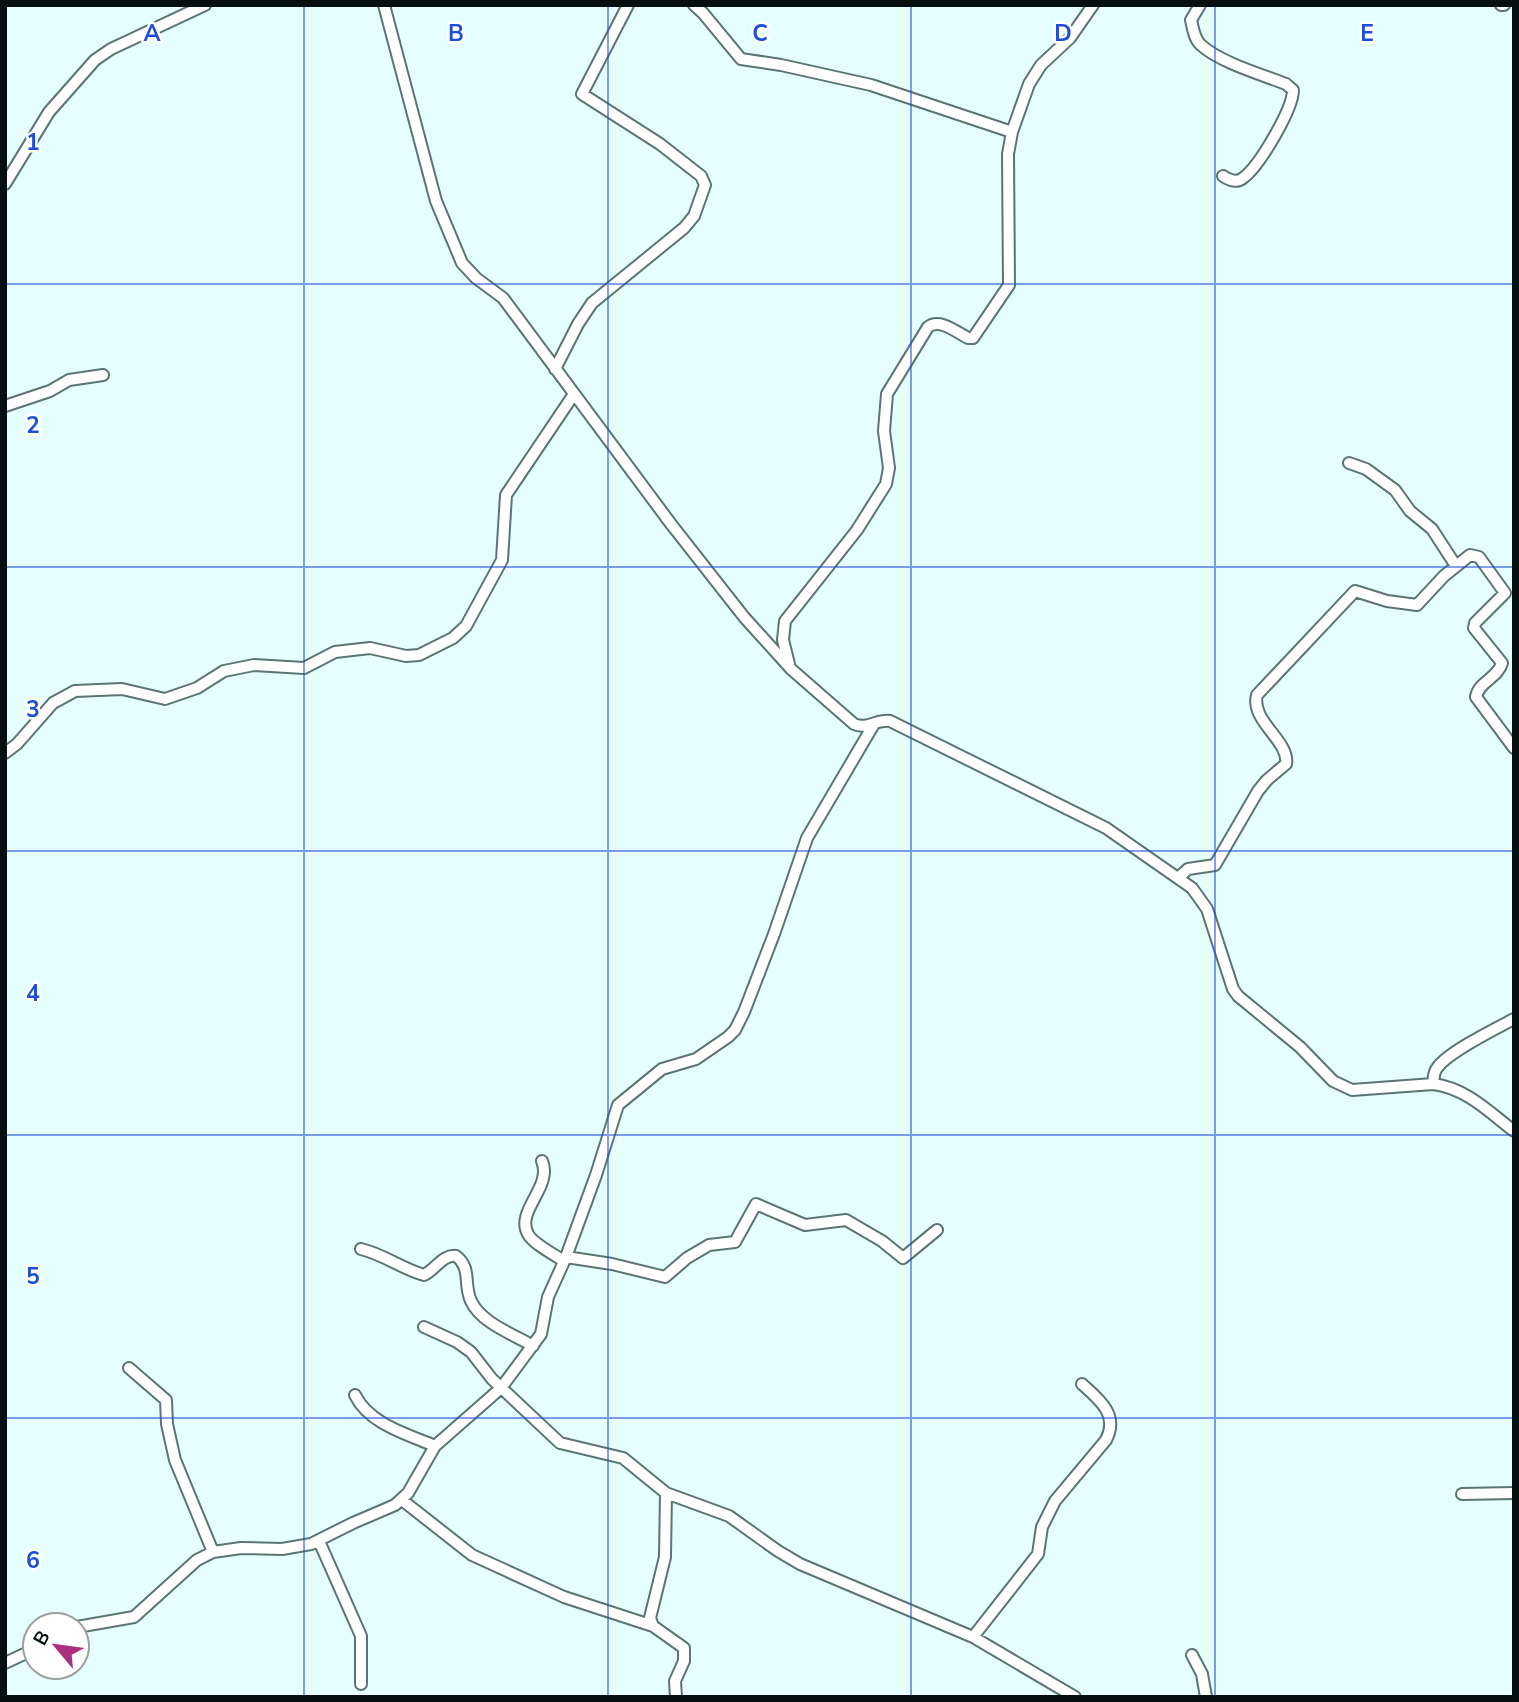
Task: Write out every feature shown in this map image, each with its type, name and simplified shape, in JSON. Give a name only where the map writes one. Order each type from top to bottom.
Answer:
[{"type":"street","points":[[5,184],[49,112],[95,60],[111,49],[205,5]]},
{"type":"street","points":[[384,5],[433,191],[463,263],[476,278],[503,298],[671,524],[744,617],[791,669],[853,724],[859,726],[884,720],[890,722],[1106,828],[1192,888],[1207,909],[1233,989],[1238,996],[1300,1047],[1333,1081],[1352,1090],[1433,1084],[1457,1089],[1514,1131]]},
{"type":"street","points":[[555,369],[592,303],[684,228],[694,216],[705,185],[701,176],[660,144],[582,94],[628,5]]},
{"type":"street","points":[[694,5],[741,59],[774,63],[871,85],[1012,131]]},
{"type":"street","points":[[791,669],[783,640],[785,621],[862,523],[888,476],[884,402],[890,388],[928,327],[939,323],[973,338],[1006,292],[1010,278],[1006,217],[1008,154],[1012,131],[1034,74],[1070,38],[1093,5]]},
{"type":"street","points":[[1200,5],[1191,20],[1201,46],[1293,90],[1290,107],[1242,180],[1236,181],[1223,176]]},
{"type":"street","points":[[5,406],[50,391],[69,380],[103,375]]},
{"type":"street","points":[[5,753],[17,744],[53,703],[75,691],[122,689],[165,699],[197,688],[224,671],[254,664],[304,668],[335,652],[370,648],[406,656],[419,655],[453,638],[466,626],[502,560],[506,495],[574,394]]},
{"type":"street","points":[[1349,463],[1366,469],[1395,490],[1410,511],[1432,529],[1456,566]]},
{"type":"street","points":[[1178,878],[1188,869],[1210,867],[1219,861],[1258,791],[1286,764],[1286,755],[1255,703],[1261,690],[1301,651],[1355,591],[1383,600],[1417,605],[1456,566],[1474,554],[1504,589],[1504,595],[1475,623],[1474,628],[1502,663],[1499,671],[1479,688],[1476,698],[1514,748]]},
{"type":"street","points":[[91,1625],[134,1617],[197,1560],[213,1552],[290,1548],[319,1541],[353,1522],[395,1506],[402,1500],[435,1446],[501,1388],[541,1334],[548,1297],[596,1175],[618,1105],[662,1069],[696,1059],[728,1037],[740,1021],[807,838],[874,724]]},
{"type":"street","points":[[1433,1084],[1434,1074],[1440,1065],[1475,1040],[1514,1019]]},
{"type":"street","points":[[542,1161],[546,1169],[525,1220],[527,1232],[532,1239],[565,1259],[612,1264],[665,1277],[687,1258],[709,1245],[735,1242],[756,1204],[805,1225],[846,1220],[882,1241],[903,1258],[937,1230]]},
{"type":"street","points":[[360,1249],[373,1252],[408,1271],[424,1275],[450,1255],[456,1256],[466,1265],[468,1292],[478,1312],[533,1346]]},
{"type":"street","points":[[424,1327],[457,1342],[471,1352],[501,1388],[560,1443],[623,1458],[666,1493],[730,1516],[800,1564],[973,1637],[1075,1697]]},
{"type":"street","points":[[129,1368],[166,1400],[167,1424],[175,1460],[213,1552]]},
{"type":"street","points":[[973,1637],[1038,1554],[1042,1527],[1055,1501],[1110,1432],[1111,1423],[1106,1406],[1082,1384]]},
{"type":"street","points":[[355,1395],[360,1406],[370,1416],[435,1446]]},
{"type":"street","points":[[653,1626],[650,1618],[665,1557],[666,1493]]},
{"type":"street","points":[[1462,1494],[1514,1493]]},
{"type":"street","points":[[402,1500],[472,1555],[564,1597],[653,1626],[684,1648],[684,1661],[675,1681],[676,1697]]},
{"type":"street","points":[[319,1541],[361,1636],[361,1684]]},
{"type":"street","points":[[1192,1655],[1202,1674],[1206,1697]]}]
